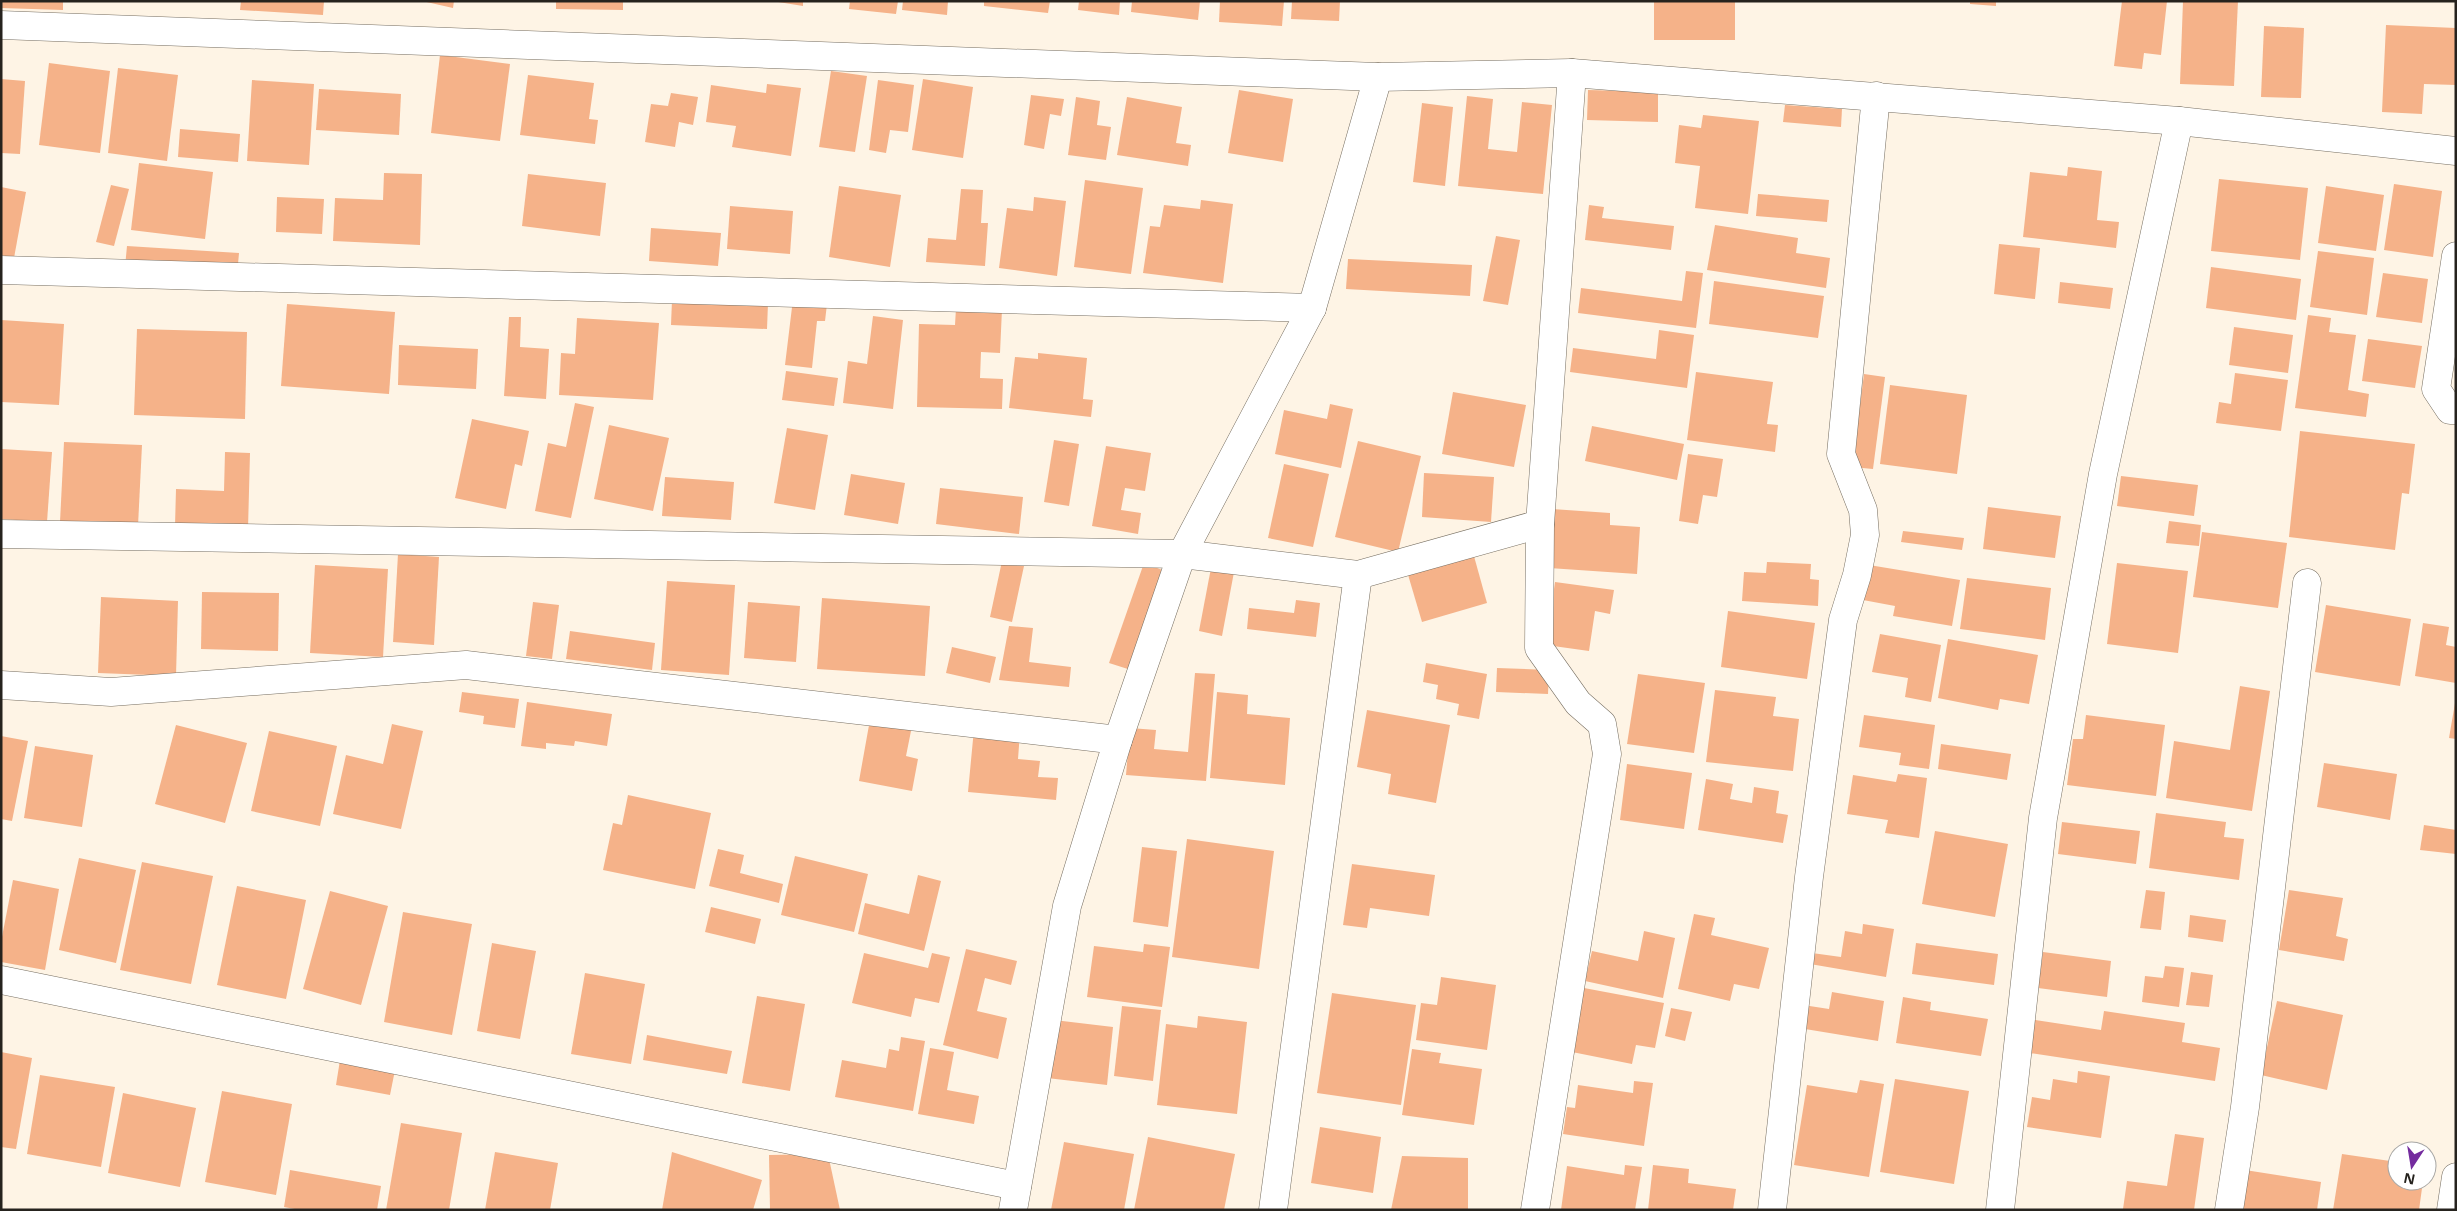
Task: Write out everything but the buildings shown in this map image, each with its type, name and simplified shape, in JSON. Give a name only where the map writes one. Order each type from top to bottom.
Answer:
[{"type":"street","points":[[1,25],[1378,77],[1572,73],[2179,120],[2456,151]]},
{"type":"street","points":[[1535,1210],[1607,754],[1602,724],[1578,703],[1539,648],[1540,524],[1572,73]]},
{"type":"street","points":[[1,980],[1015,1198],[1067,906],[1118,740],[1182,554],[1312,308],[1378,77]]},
{"type":"street","points":[[1772,1210],[1809,877],[1842,620],[1857,576],[1865,535],[1863,510],[1842,454],[1876,96]]},
{"type":"street","points":[[2000,1210],[2043,818],[2103,474],[2179,120]]},
{"type":"street","points":[[2456,256],[2436,389],[2450,410],[2456,410]]},
{"type":"street","points":[[1,270],[1312,308]]},
{"type":"street","points":[[1,534],[1182,554],[1358,575],[1540,524]]},
{"type":"street","points":[[1273,1210],[1358,575]]},
{"type":"street","points":[[2229,1210],[2245,1107],[2307,583]]},
{"type":"street","points":[[1,685],[111,692],[466,665],[1118,740]]},
{"type":"street","points":[[2451,1210],[2456,1177]]}]
